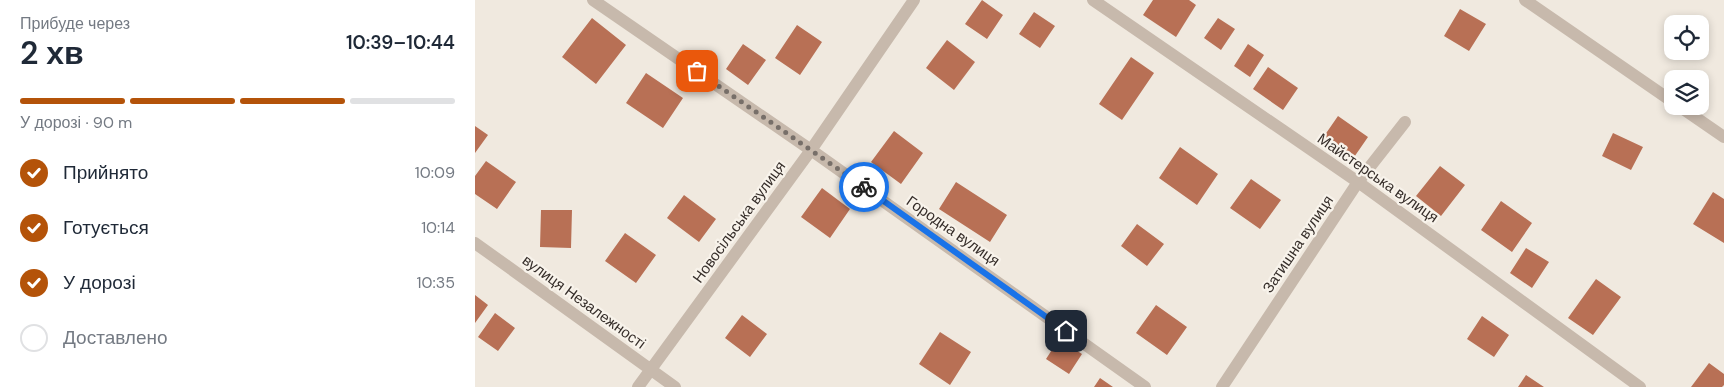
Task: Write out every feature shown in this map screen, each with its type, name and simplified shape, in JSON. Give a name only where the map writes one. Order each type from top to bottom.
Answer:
[{"type":"street","name":"Городна вулиця","points":[[593,0],[811,150],[1145,387]]},
{"type":"street","name":"Новосільська вулиця","points":[[639,387],[811,150],[914,0]]},
{"type":"street","name":"Майстерська вулиця","points":[[1093,0],[1358,182],[1640,387]]},
{"type":"street","points":[[1525,0],[1664,96]]},
{"type":"street","points":[[1692,115],[1724,137]]},
{"type":"street","name":"Затишна вулиця","points":[[1222,387],[1358,182],[1405,122]]},
{"type":"street","name":"вулиця Незалежності","points":[[475,243],[675,387]]},
{"type":"building","points":[[982,0],[1003,15],[987,39],[965,24]]},
{"type":"building","points":[[1153,0],[1189,0],[1196,5],[1176,37],[1143,15]]},
{"type":"building","points":[[1460,9],[1486,24],[1469,51],[1444,36]]},
{"type":"building","points":[[1034,12],[1055,26],[1040,48],[1019,34]]},
{"type":"building","points":[[592,18],[626,45],[596,84],[562,57]]},
{"type":"building","points":[[1218,18],[1235,29],[1221,50],[1204,38]]},
{"type":"building","points":[[797,25],[822,42],[800,75],[775,58]]},
{"type":"building","points":[[947,40],[975,62],[954,90],[926,68]]},
{"type":"building","points":[[743,44],[766,60],[748,85],[726,69]]},
{"type":"building","points":[[1248,44],[1264,55],[1250,77],[1234,66]]},
{"type":"building","points":[[1131,57],[1154,73],[1122,120],[1099,104]]},
{"type":"building","points":[[1268,67],[1298,88],[1283,110],[1253,89]]},
{"type":"building","points":[[646,73],[683,98],[663,128],[626,103]]},
{"type":"building","points":[[1338,116],[1368,137],[1350,163],[1320,142]]},
{"type":"building","points":[[475,126],[488,135],[475,153]]},
{"type":"building","points":[[894,131],[923,153],[901,184],[871,162]]},
{"type":"building","points":[[1613,133],[1643,147],[1631,170],[1602,156]]},
{"type":"building","points":[[1180,147],[1218,174],[1197,205],[1159,178]]},
{"type":"building","points":[[486,161],[516,182],[497,209],[475,194],[475,176]]},
{"type":"building","points":[[1440,166],[1465,185],[1441,216],[1416,196]]},
{"type":"building","points":[[1251,179],[1281,200],[1260,229],[1230,208]]},
{"type":"building","points":[[956,182],[1007,215],[990,242],[939,209]]},
{"type":"building","points":[[822,188],[850,209],[830,238],[801,217]]},
{"type":"building","points":[[1713,192],[1724,199],[1724,243],[1693,224]]},
{"type":"building","points":[[684,195],[716,219],[699,242],[667,218]]},
{"type":"building","points":[[1501,201],[1532,223],[1512,252],[1481,230]]},
{"type":"building","points":[[541,210],[572,210],[571,248],[540,247]]},
{"type":"building","points":[[1137,224],[1164,244],[1147,266],[1121,246]]},
{"type":"building","points":[[625,233],[656,255],[636,283],[605,261]]},
{"type":"building","points":[[1526,248],[1549,262],[1532,288],[1510,273]]},
{"type":"building","points":[[1596,279],[1621,297],[1593,335],[1568,318]]},
{"type":"building","points":[[475,295],[488,305],[475,323]]},
{"type":"building","points":[[1156,305],[1187,327],[1167,355],[1136,333]]},
{"type":"building","points":[[495,313],[515,328],[498,351],[478,337]]},
{"type":"building","points":[[742,315],[767,334],[750,357],[725,338]]},
{"type":"building","points":[[1482,316],[1509,335],[1494,357],[1467,339]]},
{"type":"building","points":[[940,332],[971,352],[950,385],[919,364]]},
{"type":"building","points":[[1059,339],[1082,354],[1069,374],[1046,359]]},
{"type":"building","points":[[1709,363],[1724,374],[1724,385],[1722,387],[1691,387]]},
{"type":"building","points":[[1526,375],[1544,387],[1518,387]]},
{"type":"building","points":[[1100,378],[1113,387],[1094,387]]},
{"type":"way so far","points":[[697,71],[864,187]]},
{"type":"route","points":[[864,187],[1066,331]]}]
